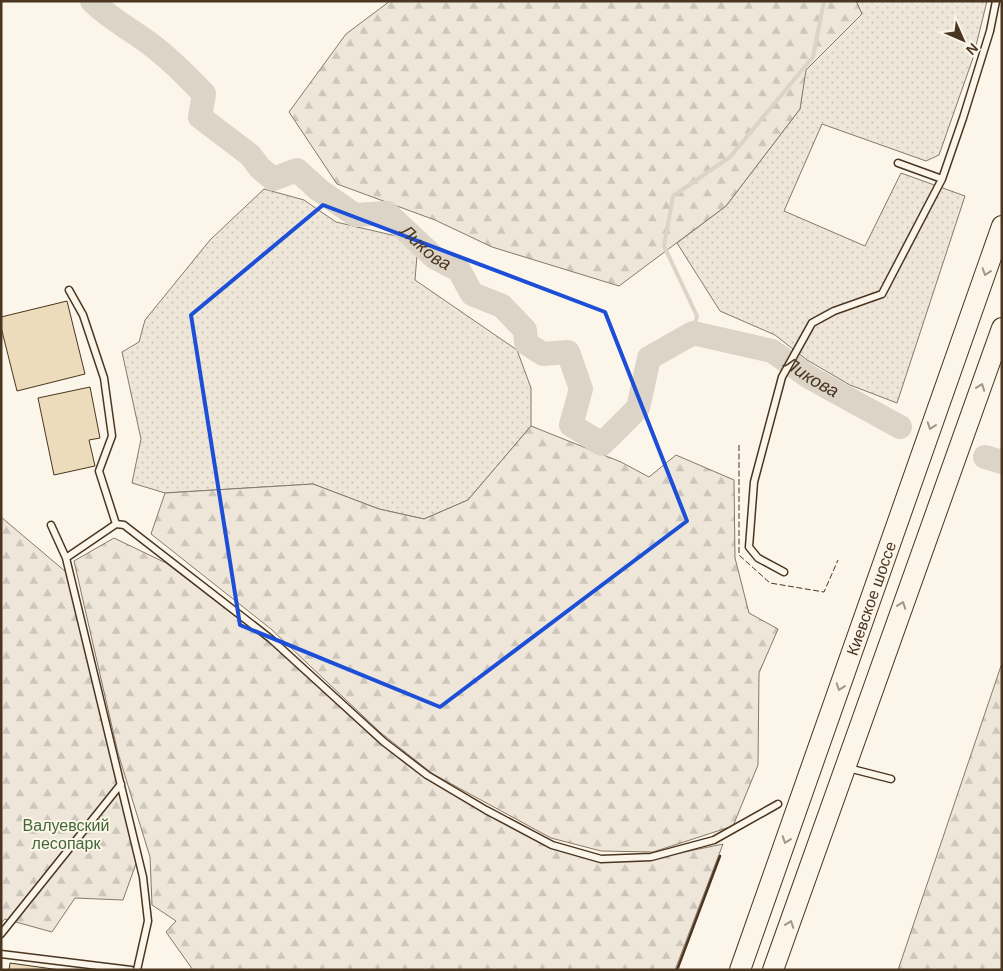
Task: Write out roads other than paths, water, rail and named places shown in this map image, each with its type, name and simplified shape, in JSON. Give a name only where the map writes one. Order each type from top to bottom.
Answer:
[{"type":"highway","name":"Киевское шоссе","points":[[740,970],[1002,226]]},
{"type":"highway","name":"Киевское шоссе","points":[[773,970],[846,768],[885,651],[1002,328]]},
{"type":"lane","points":[[784,572],[758,558],[749,548],[754,482],[782,377],[812,323],[834,311],[882,294],[942,179],[990,31],[996,1]]},
{"type":"lane","points":[[898,163],[942,179]]},
{"type":"lane","points":[[69,290],[83,315],[104,378],[112,436],[99,470],[116,524]]},
{"type":"lane","points":[[66,558],[116,524],[124,525],[271,639],[384,742],[427,775],[486,810],[552,845],[601,859],[651,858],[714,840],[778,804]]},
{"type":"lane","points":[[51,525],[66,558],[143,876],[148,920],[137,970]]},
{"type":"lane","points":[[846,768],[890,779]]},
{"type":"lane","points":[[1,934],[122,784]]},
{"type":"lane","points":[[1,954],[131,970]]},
{"type":"waterway","name":"Ликова","points":[[92,1],[171,61],[204,94],[200,117],[250,155],[260,168],[273,179],[297,170],[319,190],[355,215],[387,213],[434,257],[459,270],[472,294],[502,306],[525,330],[526,343],[543,354],[568,352],[581,389],[571,425],[602,444],[638,408],[649,358],[693,333],[772,351],[809,377],[900,427]]},
{"type":"waterway","points":[[693,333],[697,316],[664,246],[673,196],[730,157],[813,57],[824,1]]},
{"type":"waterway","name":"Ликова","points":[[985,457],[1002,462]]},
{"type":"park label","name":"Валуевский лесопарк","points":[[66,834]]}]
